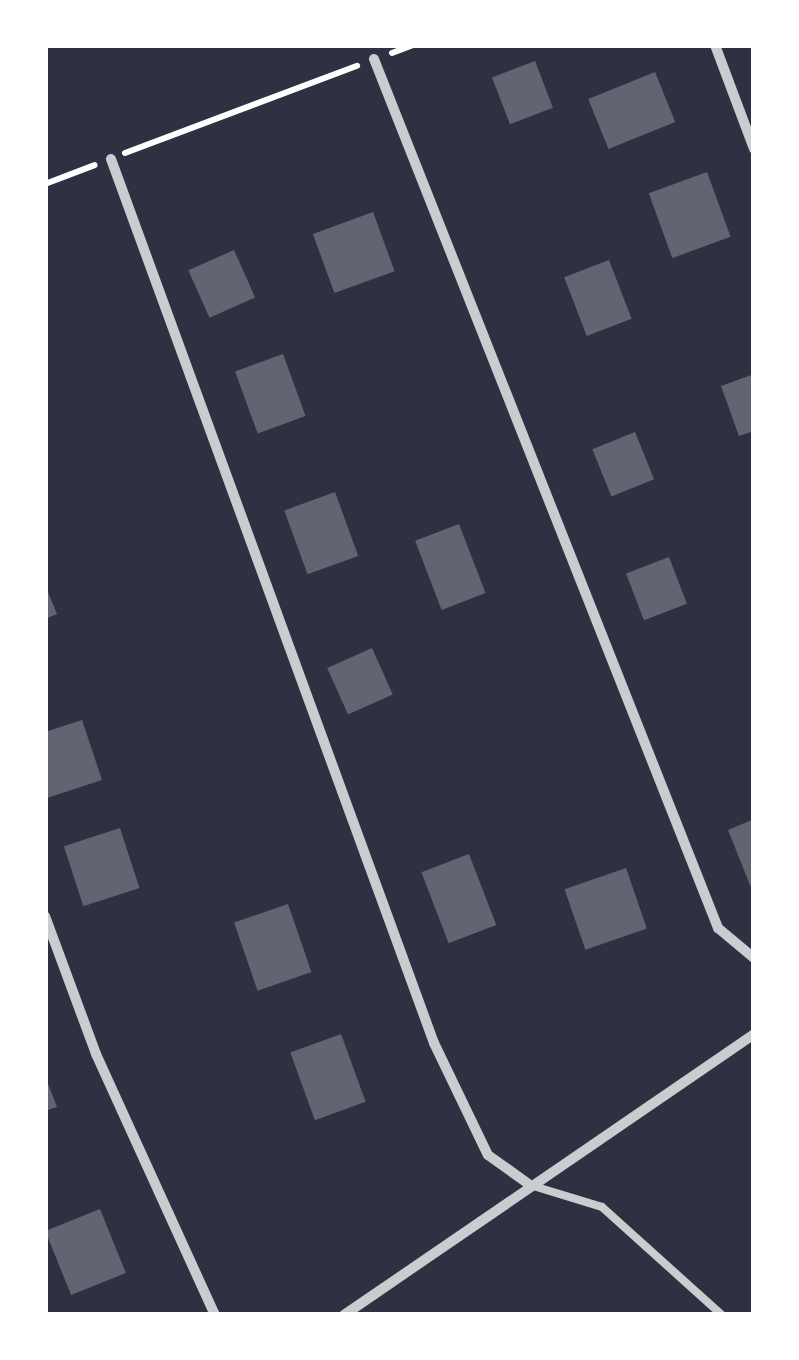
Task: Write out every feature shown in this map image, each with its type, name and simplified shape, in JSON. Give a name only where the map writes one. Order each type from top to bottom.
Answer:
[{"type":"street","points":[[715,45],[754,148]]},
{"type":"street","points":[[374,60],[718,928],[754,958]]},
{"type":"street","points":[[111,158],[434,1043],[488,1155],[530,1185]]},
{"type":"street","points":[[45,916],[96,1054],[215,1315]]},
{"type":"street","points":[[344,1315],[754,1034]]},
{"type":"lane","points":[[530,1185],[602,1208],[722,1315]]},
{"type":"path","points":[[45,184],[413,45]]},
{"type":"building","points":[[535,61],[553,108],[510,124],[492,77]]},
{"type":"building","points":[[655,72],[675,122],[608,149],[588,99]]},
{"type":"building","points":[[707,172],[731,237],[672,258],[649,193]]},
{"type":"building","points":[[373,212],[395,271],[334,293],[313,234]]},
{"type":"building","points":[[234,250],[255,298],[209,318],[188,270]]},
{"type":"building","points":[[609,260],[632,319],[587,336],[564,277]]},
{"type":"building","points":[[283,354],[306,416],[258,433],[235,371]]},
{"type":"building","points":[[754,374],[754,431],[739,436],[721,386]]},
{"type":"building","points":[[635,432],[654,479],[611,497],[592,449]]},
{"type":"building","points":[[335,492],[358,556],[308,574],[284,510]]},
{"type":"building","points":[[459,524],[486,593],[442,610],[415,541]]},
{"type":"building","points":[[669,557],[687,604],[644,620],[626,573]]},
{"type":"building","points":[[45,585],[57,614],[45,619]]},
{"type":"building","points":[[372,648],[393,695],[348,715],[327,668]]},
{"type":"building","points":[[82,720],[102,780],[47,798],[45,732]]},
{"type":"building","points":[[754,819],[754,895],[728,830]]},
{"type":"building","points":[[120,828],[139,888],[83,906],[64,846]]},
{"type":"building","points":[[469,854],[496,925],[449,943],[421,872]]},
{"type":"building","points":[[626,868],[647,929],[585,950],[565,889]]},
{"type":"building","points":[[288,904],[311,972],[258,991],[234,923]]},
{"type":"building","points":[[341,1034],[366,1102],[315,1120],[290,1052]]},
{"type":"building","points":[[45,1076],[57,1107],[45,1111]]},
{"type":"building","points":[[100,1209],[126,1273],[71,1295],[45,1231]]}]
